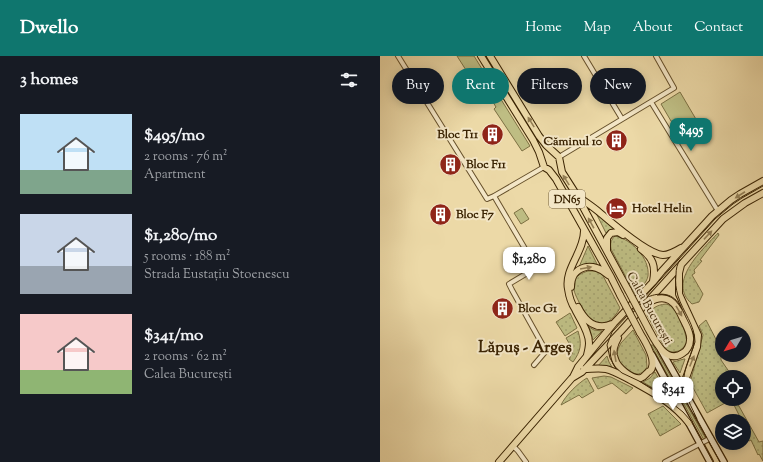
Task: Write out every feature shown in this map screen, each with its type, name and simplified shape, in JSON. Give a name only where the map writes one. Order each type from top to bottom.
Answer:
[{"type":"main road","name":"Calea București","points":[[481,56],[533,140],[545,166],[556,178],[710,462]]},
{"type":"main road","points":[[490,56],[540,136],[556,155],[560,164],[555,170],[545,166],[544,157],[547,154],[556,155]]},
{"type":"main road","name":"Calea București","points":[[560,164],[562,172],[576,194],[648,328],[724,462]]},
{"type":"main road","points":[[572,378],[578,367],[614,323],[718,211],[740,194],[763,181]]},
{"type":"main road","points":[[499,462],[572,378],[584,369],[621,331],[723,218],[763,193]]},
{"type":"main road","points":[[576,194],[645,248],[655,253],[663,255],[685,246]]},
{"type":"main road","points":[[584,229],[584,236],[576,259],[571,268],[567,288],[574,309],[587,332],[589,344],[585,359]]},
{"type":"main road","points":[[607,252],[606,245],[608,236],[614,232],[621,234],[647,254],[655,268],[653,282]]},
{"type":"main road","points":[[681,264],[679,273],[679,294],[698,335],[697,347],[686,378],[686,387],[689,398]]},
{"type":"main road","points":[[611,277],[600,269],[586,267],[574,274],[571,282],[571,290],[574,300],[586,319],[594,325],[606,327],[614,323]]},
{"type":"main road","points":[[646,304],[652,300],[662,298],[671,300],[679,310],[690,334],[689,345],[686,352],[682,354],[670,356],[660,348]]},
{"type":"main road","points":[[621,331],[614,344],[614,353],[617,364],[629,375],[642,378],[647,374],[653,366],[651,353]]},
{"type":"main road","points":[[584,369],[606,369],[620,374],[668,401],[689,423]]},
{"type":"street","points":[[398,56],[487,199],[545,166]]},
{"type":"street","points":[[584,56],[622,119]]},
{"type":"street","points":[[556,155],[622,119],[674,88],[656,56]]},
{"type":"street","points":[[651,102],[718,211]]},
{"type":"street","points":[[494,196],[534,264],[534,269],[509,284],[546,351],[534,365]]},
{"type":"street","points":[[665,462],[711,438]]},
{"type":"street","points":[[513,446],[526,462]]},
{"type":"shaded area","points":[[457,56],[474,56],[481,68],[465,68]]},
{"type":"shaded area","points":[[680,92],[700,126],[681,138],[661,104]]},
{"type":"shaded area","points":[[494,104],[504,104],[530,146],[522,151],[494,109],[496,107]]},
{"type":"shaded area","points":[[522,208],[529,219],[521,224],[514,213]]},
{"type":"shaded area","points":[[595,211],[613,228],[606,233]]},
{"type":"shaded area","points":[[718,233],[719,235],[700,260],[702,261],[694,270],[695,273],[692,275],[703,294],[699,302],[692,304],[685,295],[683,286],[685,276],[696,257]]},
{"type":"shaded area","points":[[615,236],[633,245],[643,256],[646,263],[648,269],[647,279],[635,294],[611,249],[611,242]]},
{"type":"shaded area","points":[[588,246],[597,264],[584,264],[579,267]]},
{"type":"shaded area","points":[[588,271],[596,271],[602,274],[620,308],[609,321],[603,324],[593,321],[588,316],[583,310],[575,292],[574,285],[576,278]]},
{"type":"shaded area","points":[[666,304],[675,309],[684,329],[687,341],[684,347],[679,351],[668,351],[647,315],[655,307]]},
{"type":"shaded area","points":[[570,313],[577,328],[565,336],[556,322]]},
{"type":"shaded area","points":[[706,320],[715,337],[715,362],[722,362],[728,370],[715,370],[715,406],[720,406],[707,413],[692,386],[691,379],[703,335],[699,326]]},
{"type":"shaded area","points":[[589,327],[594,330],[602,331],[593,340]]},
{"type":"shaded area","points":[[633,330],[646,355],[647,367],[644,371],[637,374],[629,372],[622,366],[616,353],[621,343]]},
{"type":"shaded area","points":[[578,331],[580,347],[573,362],[569,359],[573,350],[566,338]]},
{"type":"shaded area","points":[[651,345],[653,345],[706,439],[704,440]]},
{"type":"shaded area","points":[[607,356],[612,367],[597,367]]},
{"type":"shaded area","points":[[685,359],[680,373],[673,362]]},
{"type":"shaded area","points":[[655,372],[667,394],[666,396],[643,382],[650,378]]},
{"type":"shaded area","points":[[604,376],[611,377],[633,388],[626,394],[612,383],[598,389],[592,378]]},
{"type":"shaded area","points":[[587,378],[594,391],[582,398],[579,395],[561,405],[572,390]]},
{"type":"shaded area","points":[[663,406],[681,424],[660,436],[648,414]]},
{"type":"shaded area","points":[[734,406],[739,406],[743,414],[738,414]]},
{"type":"shaded area","points":[[751,428],[759,442],[763,441],[763,461],[759,454],[758,455],[751,440]]},
{"type":"tram line","points":[[713,462],[691,421],[683,412],[663,396],[639,381],[622,373],[615,367],[610,358],[607,345],[612,332],[715,219],[733,204],[763,186]]},
{"type":"tram line","points":[[680,260],[676,271],[677,291],[680,302],[691,324],[695,342],[686,367],[684,386],[686,395],[697,419]]},
{"type":"tram line","points":[[646,298],[664,294],[672,297],[679,304]]},
{"type":"tram line","points":[[694,414],[720,462]]},
{"type":"place","name":"Bloc T11","points":[[493,134]]},
{"type":"place","name":"Căminul 10","points":[[617,141]]},
{"type":"place","name":"Bloc F11","points":[[451,164]]},
{"type":"place","name":"Hotel Helin","points":[[617,208]]},
{"type":"place","name":"Bloc F7","points":[[440,214]]},
{"type":"place","name":"Bloc G1","points":[[503,308]]},
{"type":"district","name":"Lăpuș - Argeș","points":[[525,346]]}]
